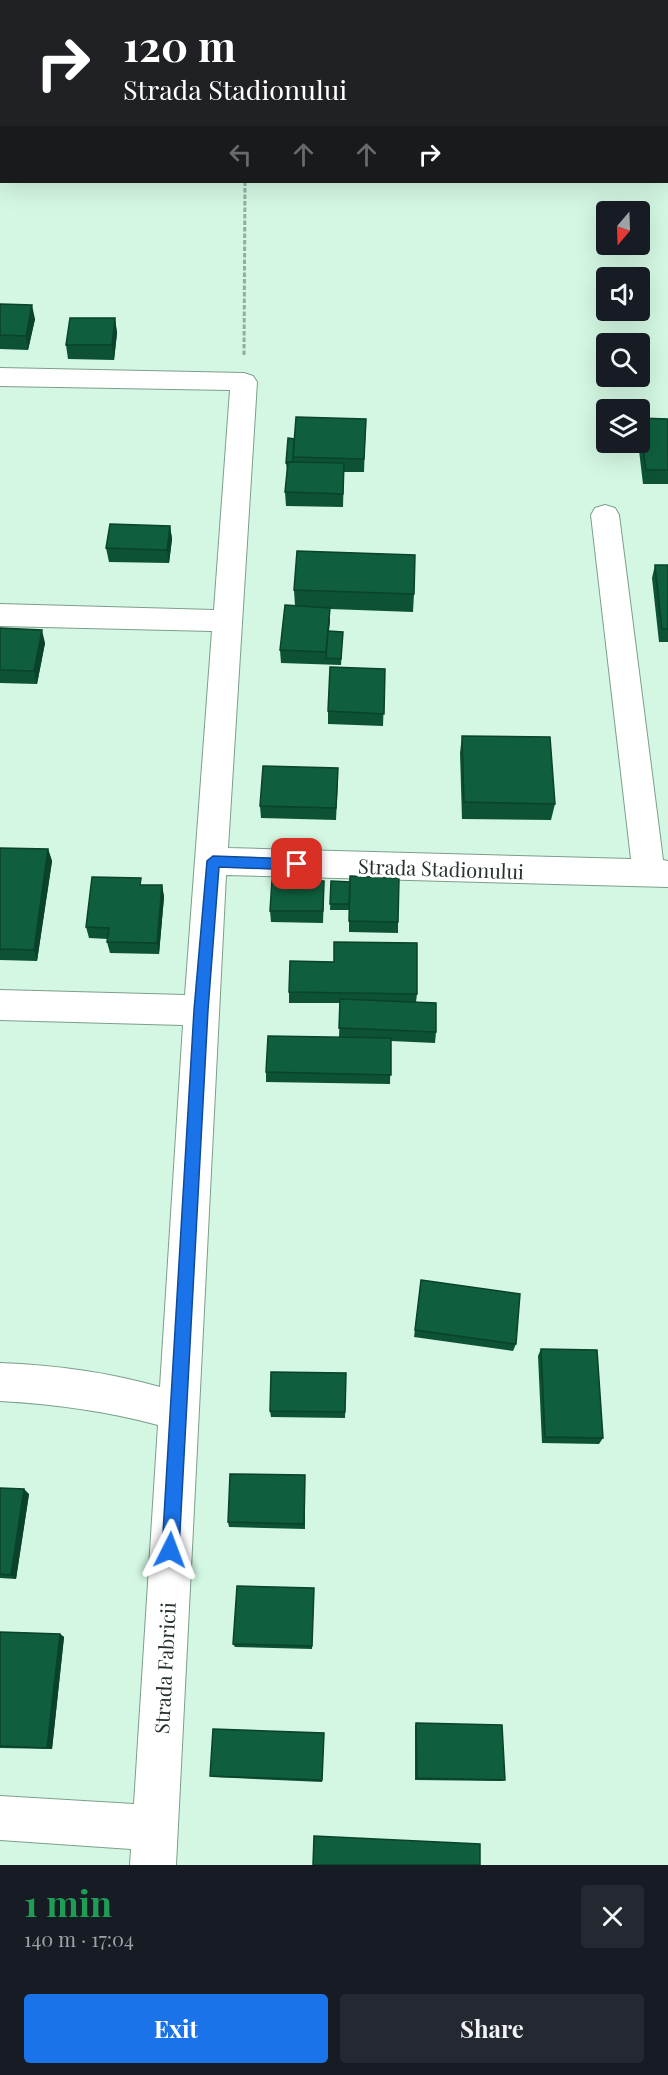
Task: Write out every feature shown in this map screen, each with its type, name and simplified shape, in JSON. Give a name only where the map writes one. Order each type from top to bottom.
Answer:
[{"type":"street","points":[[0,377],[244,382]]},
{"type":"street","name":"Strada Fabricii","points":[[154,1846],[201,1010],[244,382]]},
{"type":"street","points":[[605,515],[658,874]]},
{"type":"street","points":[[0,615],[228,621]]},
{"type":"street","name":"Strada Stadionului","points":[[213,861],[658,874]]},
{"type":"street","points":[[0,1005],[201,1010]]},
{"type":"street","points":[[0,1382],[47,1384],[112,1393],[178,1411]]},
{"type":"street","points":[[0,1818],[154,1846]]},
{"type":"path","points":[[244,382],[245,183]]},
{"type":"building","points":[[0,304],[32,305],[26,336],[0,335]]},
{"type":"building","points":[[70,318],[115,318],[112,345],[66,345]]},
{"type":"building","points":[[296,417],[366,419],[364,459],[293,457]]},
{"type":"building","points":[[650,418],[668,419],[668,470],[646,470],[644,453],[650,453]]},
{"type":"building","points":[[288,438],[294,439],[293,462],[286,463]]},
{"type":"building","points":[[288,462],[344,463],[343,494],[285,492]]},
{"type":"building","points":[[110,524],[170,526],[167,550],[106,548]]},
{"type":"building","points":[[297,551],[415,555],[414,594],[294,590]]},
{"type":"building","points":[[655,565],[668,565],[668,629],[662,629]]},
{"type":"building","points":[[285,605],[330,608],[326,652],[280,650]]},
{"type":"building","points":[[0,628],[42,630],[34,671],[0,670]]},
{"type":"building","points":[[328,631],[343,632],[341,659],[326,658]]},
{"type":"building","points":[[330,667],[385,669],[384,714],[328,711]]},
{"type":"building","points":[[462,736],[550,737],[555,804],[464,802]]},
{"type":"building","points":[[263,766],[338,768],[336,808],[260,806]]},
{"type":"building","points":[[0,848],[48,849],[34,950],[0,949]]},
{"type":"building","points":[[350,876],[399,878],[398,922],[349,921]]},
{"type":"building","points":[[92,877],[141,878],[140,885],[162,885],[157,943],[107,942],[109,928],[86,927]]},
{"type":"building","points":[[272,880],[324,881],[323,911],[270,911]]},
{"type":"building","points":[[331,881],[350,882],[349,904],[330,904]]},
{"type":"building","points":[[334,942],[417,943],[417,994],[289,992],[290,961],[334,962]]},
{"type":"building","points":[[340,999],[436,1003],[436,1032],[339,1028]]},
{"type":"building","points":[[268,1036],[391,1038],[391,1075],[266,1072]]},
{"type":"building","points":[[421,1280],[520,1294],[516,1344],[415,1330]]},
{"type":"building","points":[[541,1349],[597,1350],[603,1438],[545,1437]]},
{"type":"building","points":[[271,1372],[346,1373],[345,1412],[270,1411]]},
{"type":"building","points":[[230,1474],[305,1475],[304,1524],[228,1522]]},
{"type":"building","points":[[0,1488],[24,1489],[11,1575],[0,1574]]},
{"type":"building","points":[[237,1586],[314,1588],[312,1646],[233,1644]]},
{"type":"building","points":[[0,1632],[60,1634],[47,1748],[0,1746]]},
{"type":"building","points":[[416,1723],[502,1725],[505,1780],[417,1778]]},
{"type":"building","points":[[213,1729],[324,1733],[322,1780],[210,1776]]},
{"type":"building","points":[[314,1836],[480,1844],[480,1865],[313,1865]]},
{"type":"route","points":[[170,1550],[201,1010],[213,861],[297,864]]}]
